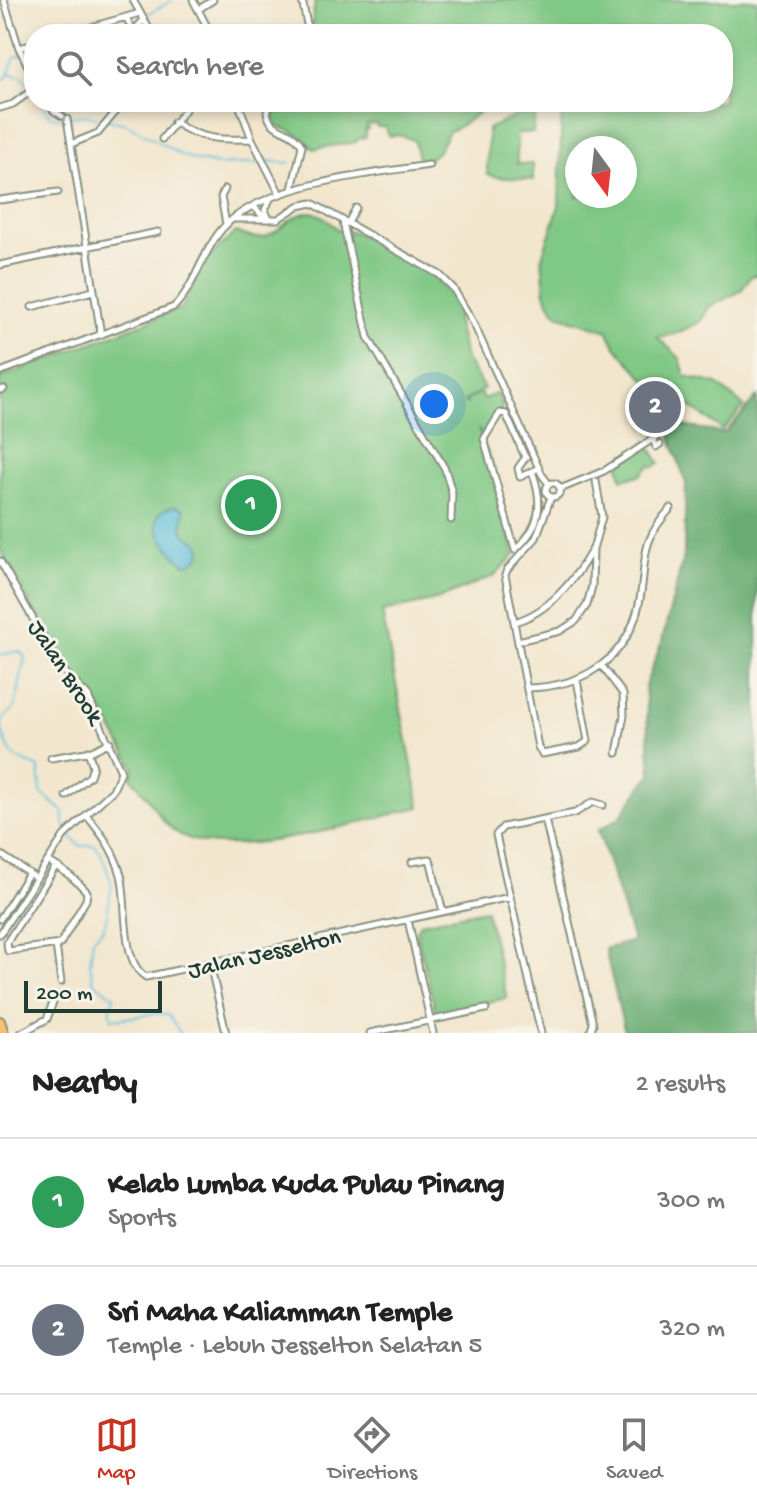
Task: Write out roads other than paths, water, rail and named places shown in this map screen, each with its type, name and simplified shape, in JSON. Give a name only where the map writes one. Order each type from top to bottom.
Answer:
[{"type":"main road","points":[[0,1021],[4,1033]]},
{"type":"street","points":[[4,0],[24,60]]},
{"type":"street","points":[[133,0],[146,24]]},
{"type":"street","points":[[193,0],[205,24]]},
{"type":"street","points":[[199,9],[213,0]]},
{"type":"street","points":[[302,0],[307,24]]},
{"type":"street","points":[[102,24],[140,13]]},
{"type":"street","points":[[126,17],[129,24]]},
{"type":"street","points":[[140,24],[144,20]]},
{"type":"street","points":[[19,48],[24,47]]},
{"type":"street","points":[[0,108],[24,96]]},
{"type":"street","points":[[56,112],[65,118],[71,144],[101,335]]},
{"type":"street","points":[[71,144],[91,137],[116,112]]},
{"type":"street","points":[[162,139],[183,112]]},
{"type":"street","points":[[242,112],[280,194]]},
{"type":"street","points":[[267,112],[268,120],[275,128],[296,136],[302,146],[292,189]]},
{"type":"street","points":[[174,122],[194,134],[214,140],[252,139]]},
{"type":"street","points":[[0,372],[174,307],[184,298],[214,239],[226,224],[253,206],[292,189],[429,165]]},
{"type":"street","points":[[225,189],[221,197],[226,224]]},
{"type":"street","points":[[0,200],[58,192]]},
{"type":"street","points":[[268,220],[265,210],[270,198]]},
{"type":"street","points":[[233,219],[283,218],[298,206],[312,203],[429,267],[453,288],[473,322],[549,484]]},
{"type":"street","points":[[253,206],[268,220]]},
{"type":"street","points":[[356,208],[345,222],[368,337],[447,473],[452,493],[451,520]]},
{"type":"street","points":[[0,265],[158,232]]},
{"type":"street","points":[[32,307],[93,291]]},
{"type":"street","points":[[525,457],[506,414],[502,412],[484,439],[515,550],[530,537],[540,507],[532,471]]},
{"type":"street","points":[[560,489],[604,471],[654,438],[656,447],[660,444]]},
{"type":"street","points":[[531,450],[518,468],[520,477],[539,468]]},
{"type":"street","points":[[518,641],[560,631],[583,613],[592,586],[593,549],[602,517],[596,481]]},
{"type":"street","points":[[549,484],[556,484],[560,489]]},
{"type":"street","points":[[549,484],[546,492],[551,497]]},
{"type":"street","points":[[551,497],[558,496],[560,489]]},
{"type":"street","points":[[551,497],[536,538],[505,572],[542,754],[583,746],[588,741],[577,680]]},
{"type":"street","points":[[527,688],[543,688],[577,680],[613,657],[631,631],[640,601],[647,543],[671,508]]},
{"type":"street","points":[[514,622],[541,610],[579,572],[593,549]]},
{"type":"street","name":"Jalan Brook","points":[[0,561],[61,668],[88,696],[121,772],[120,781],[64,836],[0,934]]},
{"type":"street","points":[[602,666],[623,694],[624,715],[617,753]]},
{"type":"street","points":[[51,758],[88,751],[110,742]]},
{"type":"street","points":[[66,796],[90,776],[93,766],[88,751]]},
{"type":"street","points":[[541,1033],[496,841],[497,831],[503,827],[575,813],[593,802],[603,805]]},
{"type":"street","name":"Jalan Jesselton","points":[[86,815],[111,847],[120,870],[126,929],[133,957],[141,974],[153,978],[510,897]]},
{"type":"street","points":[[545,819],[593,1024],[590,1033]]},
{"type":"street","points":[[0,854],[36,878]]},
{"type":"street","points":[[412,862],[430,859],[443,912]]},
{"type":"street","points":[[48,861],[56,866],[87,892],[86,900],[62,941],[56,945],[9,952],[6,947],[56,866]]},
{"type":"street","points":[[0,919],[29,873]]},
{"type":"street","points":[[408,920],[433,1033]]},
{"type":"street","points":[[56,945],[61,982]]},
{"type":"street","points":[[210,964],[226,1033]]},
{"type":"street","points":[[21,1033],[47,1019],[53,1002]]},
{"type":"street","points":[[370,1033],[486,1009]]},
{"type":"water","points":[[177,506],[184,510],[182,530],[198,542],[201,549],[200,556],[192,563],[185,564],[178,558],[159,532],[158,516]]},
{"type":"waterway","points":[[146,15],[173,0]]},
{"type":"waterway","points":[[0,82],[7,77],[15,57],[24,54]]},
{"type":"waterway","points":[[9,73],[24,79]]},
{"type":"waterway","points":[[47,112],[60,119],[84,115],[127,124],[195,160],[217,165],[260,163]]},
{"type":"waterway","points":[[267,161],[289,163]]},
{"type":"waterway","points":[[0,655],[19,651],[25,657],[15,707],[2,721],[7,745],[15,757],[39,768],[41,793],[64,812],[67,831],[80,846],[94,845],[100,851],[112,884],[106,921],[93,939],[90,964],[94,983],[114,996],[110,1012],[112,1018],[169,1015],[180,1033]]},
{"type":"place","name":"Sri Maha Kaliamman Temple","points":[[655,407]]},
{"type":"place","name":"Kelab Lumba Kuda Pulau Pinang","points":[[251,505]]}]
